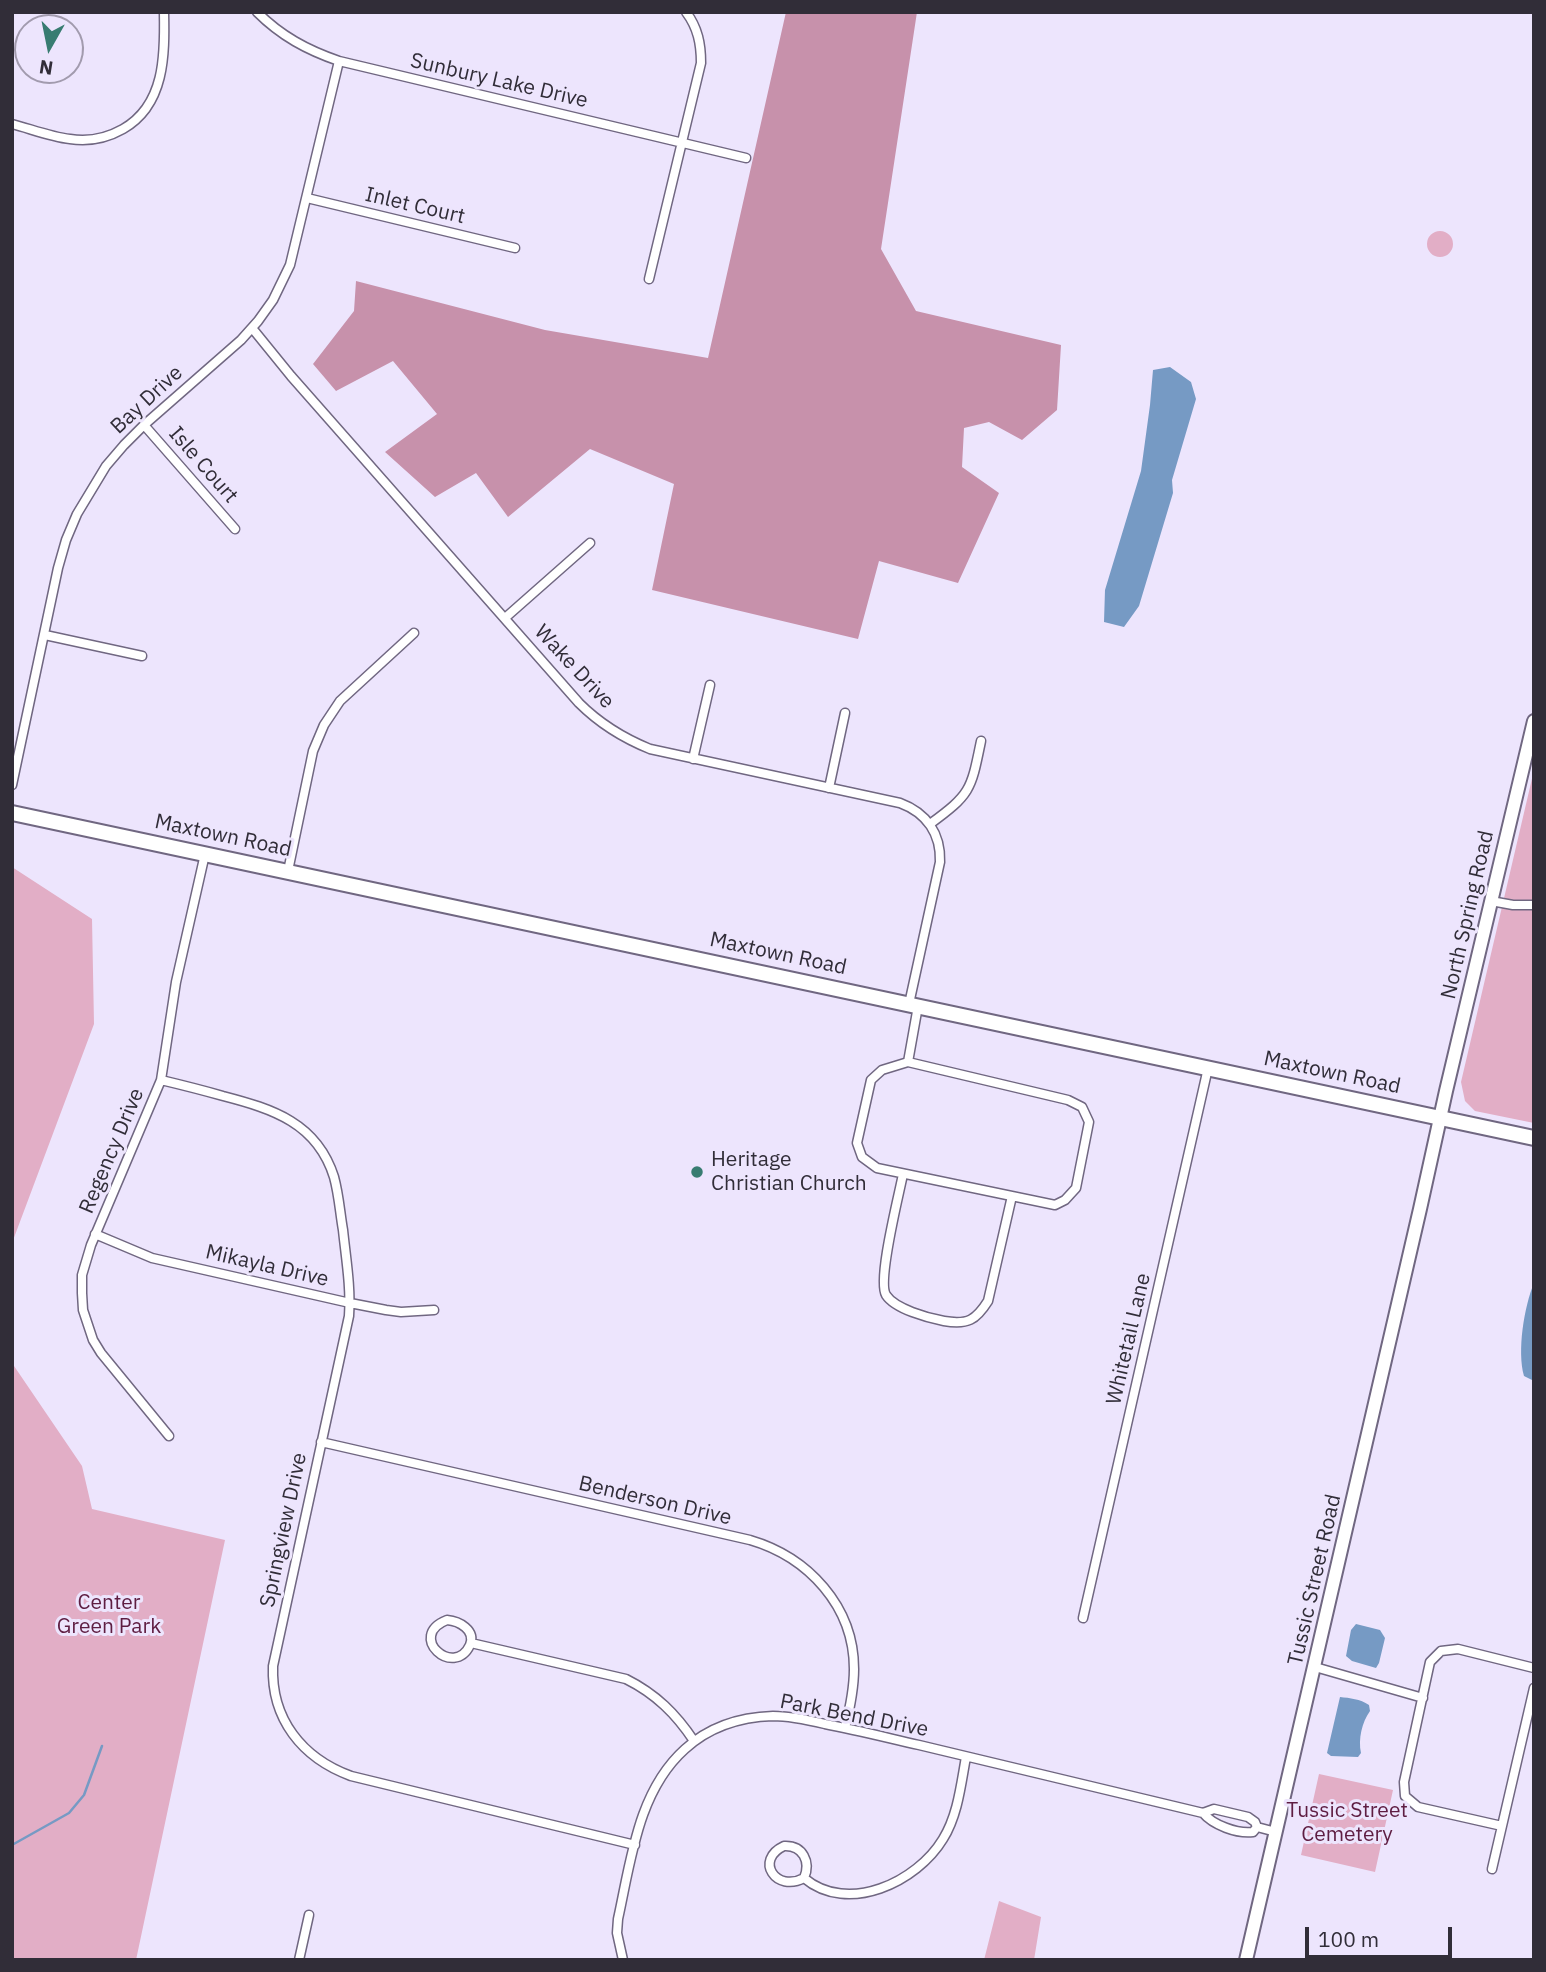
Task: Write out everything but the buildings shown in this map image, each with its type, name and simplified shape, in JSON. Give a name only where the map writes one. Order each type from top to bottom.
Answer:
[{"type":"main road","name":"North Spring Road","points":[[1420,1209],[1534,721]]},
{"type":"main road","name":"Maxtown Road","points":[[12,813],[1534,1138]]},
{"type":"main road","name":"Tussic Street Road","points":[[1247,1960],[1420,1209]]},
{"type":"street","points":[[12,124],[63,138],[85,140],[115,134],[128,126],[145,111],[153,98],[161,74],[164,12]]},
{"type":"street","name":"Sunbury Lake Drive","points":[[257,12],[287,38],[318,54],[340,61],[746,158]]},
{"type":"street","points":[[649,279],[701,63],[697,30],[686,12]]},
{"type":"street","name":"Bay Drive","points":[[12,785],[60,561],[77,514],[90,489],[124,444],[252,328],[273,300],[293,254],[340,61]]},
{"type":"street","name":"Inlet Court","points":[[307,198],[515,248]]},
{"type":"street","name":"Wake Drive","points":[[252,328],[579,703],[603,725],[650,749],[900,803],[921,814],[930,824]]},
{"type":"street","name":"Isle Court","points":[[144,425],[235,529]]},
{"type":"street","points":[[505,618],[590,543]]},
{"type":"street","points":[[288,871],[313,751],[324,724],[340,701],[414,633]]},
{"type":"street","points":[[45,635],[142,656]]},
{"type":"street","points":[[693,759],[710,685]]},
{"type":"street","points":[[829,788],[845,713]]},
{"type":"street","points":[[908,1062],[914,1005],[940,862],[939,842],[930,824],[964,796],[974,775],[981,741]]},
{"type":"street","name":"Regency Drive","points":[[169,1436],[102,1353],[88,1325],[82,1293],[82,1275],[95,1234],[161,1080],[176,982],[205,853]]},
{"type":"street","points":[[1490,901],[1534,905]]},
{"type":"street","points":[[908,1062],[1068,1100],[1082,1107],[1089,1122],[1076,1188],[1065,1200],[1055,1205],[877,1168],[862,1157],[857,1143],[872,1080],[882,1070],[908,1062]]},
{"type":"street","name":"Whitetail Lane","points":[[1083,1618],[1208,1068]]},
{"type":"street","name":"Springview Drive","points":[[161,1080],[265,1107],[293,1121],[316,1144],[333,1175],[338,1192],[350,1303],[349,1316],[273,1666],[275,1701],[291,1733],[322,1763],[351,1776],[635,1845]]},
{"type":"street","points":[[904,1174],[883,1276],[885,1294],[898,1307],[944,1321],[964,1322],[980,1315],[988,1301],[1012,1196]]},
{"type":"street","name":"Mikayla Drive","points":[[95,1234],[152,1258],[350,1303],[386,1311],[434,1310]]},
{"type":"street","name":"Benderson Drive","points":[[321,1442],[750,1540],[776,1549],[807,1569],[827,1589],[845,1622],[854,1669],[853,1692],[845,1728]]},
{"type":"street","points":[[455,1620],[467,1629],[471,1643],[461,1654],[454,1657],[443,1656],[433,1647],[432,1633],[443,1621],[455,1620]]},
{"type":"street","points":[[471,1643],[626,1679],[660,1700],[694,1741]]},
{"type":"street","points":[[1502,1826],[1418,1807],[1405,1797],[1404,1782],[1430,1662],[1441,1651],[1458,1649],[1534,1668]]},
{"type":"street","points":[[1315,1667],[1423,1698]]},
{"type":"street","points":[[1492,1869],[1534,1688]]},
{"type":"street","name":"Park Bend Drive","points":[[623,1960],[619,1946],[618,1919],[649,1798],[670,1764],[694,1741],[732,1722],[773,1716],[793,1717],[1048,1774],[1203,1813],[1215,1823],[1246,1833],[1253,1832],[1256,1827],[1255,1822],[1248,1817],[1214,1809],[1203,1813]]},
{"type":"street","points":[[804,1878],[821,1889],[854,1894],[887,1886],[920,1867],[933,1854],[947,1832],[967,1757]]},
{"type":"street","name":"Park Bend Drive","points":[[1256,1827],[1276,1832]]},
{"type":"street","points":[[784,1846],[793,1846],[803,1853],[808,1867],[804,1878],[787,1882],[775,1877],[770,1868],[772,1854],[784,1846]]},
{"type":"street","points":[[299,1960],[309,1915]]},
{"type":"green space","points":[[1440,231],[1449,235],[1453,244],[1449,253],[1440,257],[1431,253],[1427,244],[1431,235]]},
{"type":"green space","points":[[1534,770],[1534,1123],[1475,1111],[1465,1101],[1461,1082]]},
{"type":"green space","points":[[12,867],[92,919],[94,1024],[12,1243]]},
{"type":"green space","name":"Center Green Park","points":[[12,1363],[82,1466],[92,1509],[225,1540],[136,1960],[12,1960]]},
{"type":"green space","name":"Tussic Street Cemetery","points":[[1319,1774],[1393,1790],[1375,1872],[1301,1855]]},
{"type":"green space","points":[[999,1901],[1041,1917],[1034,1960],[984,1960]]},
{"type":"shaded area","points":[[786,12],[917,12],[881,249],[916,311],[1061,345],[1057,410],[1022,440],[989,422],[964,428],[962,467],[999,493],[958,583],[879,561],[858,639],[652,590],[674,484],[590,449],[508,517],[476,473],[435,497],[385,452],[437,414],[393,361],[336,391],[313,364],[354,311],[356,281],[545,330],[708,358]]},
{"type":"water","points":[[1170,367],[1191,382],[1196,399],[1172,480],[1173,493],[1139,606],[1124,627],[1104,622],[1105,590],[1141,471],[1153,370]]},
{"type":"water","points":[[1534,1283],[1534,1381],[1524,1376],[1521,1342],[1527,1304]]},
{"type":"water","points":[[1356,1624],[1380,1630],[1385,1638],[1376,1668],[1352,1661],[1346,1656],[1351,1630]]},
{"type":"water","points":[[1340,1697],[1359,1700],[1369,1705],[1370,1711],[1361,1731],[1361,1753],[1358,1757],[1331,1756],[1327,1753]]},
{"type":"waterway","points":[[12,1845],[69,1813],[84,1795],[102,1746]]},
{"type":"place","name":"Heritage Christian Church","points":[[697,1172]]}]
